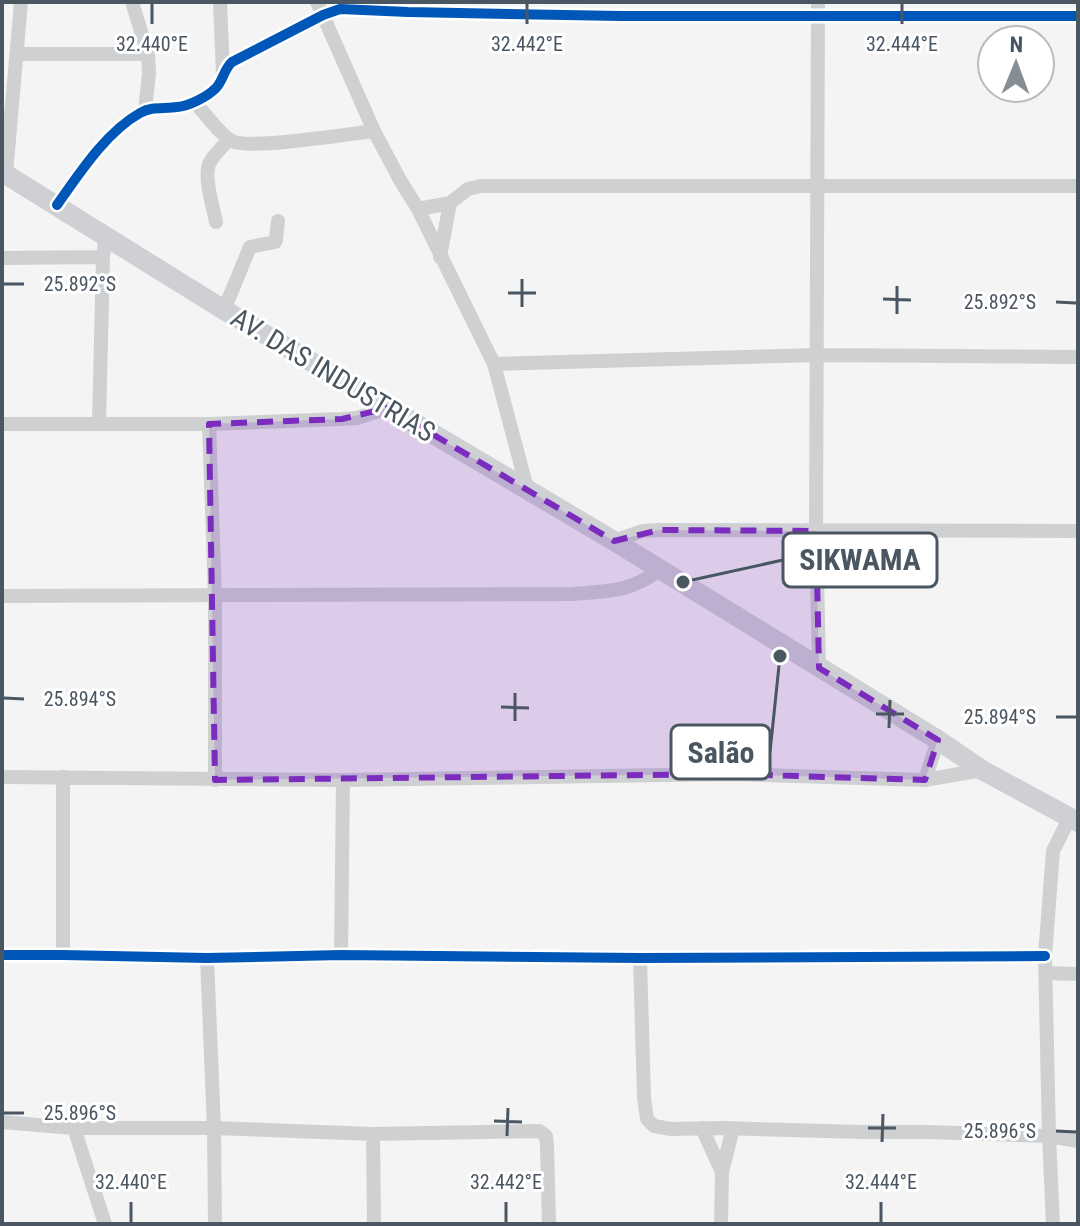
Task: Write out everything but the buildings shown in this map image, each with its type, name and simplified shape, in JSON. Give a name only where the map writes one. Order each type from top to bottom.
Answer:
[{"type":"main road","name":"AV. DAS INDUSTRIAS","points":[[4,173],[57,205],[104,246],[224,310],[614,541],[819,668]]},
{"type":"main road","points":[[819,668],[982,770],[1074,820]]},
{"type":"street","points":[[4,173],[21,2]]},
{"type":"street","points":[[132,2],[148,54],[145,111]]},
{"type":"street","points":[[220,2],[223,74]]},
{"type":"street","points":[[818,8],[816,531],[819,668]]},
{"type":"street","points":[[57,205],[98,149],[119,129],[145,111],[177,107],[194,101],[217,87],[232,62],[320,9],[606,16],[818,8],[1078,16]]},
{"type":"street","points":[[320,9],[374,131],[418,209],[494,364],[529,492]]},
{"type":"street","points":[[2,39],[18,48],[148,54]]},
{"type":"street","points":[[194,101],[229,139],[240,144],[374,131]]},
{"type":"street","points":[[216,222],[208,167],[229,139]]},
{"type":"street","points":[[418,209],[450,203],[468,189],[481,186],[1078,186]]},
{"type":"street","points":[[440,257],[450,203]]},
{"type":"street","points":[[224,310],[250,247],[275,242],[278,221]]},
{"type":"street","points":[[2,258],[104,246],[99,423]]},
{"type":"street","points":[[494,364],[818,355],[1078,357]]},
{"type":"street","points":[[2,424],[209,424],[342,419],[357,418],[388,408]]},
{"type":"street","points":[[209,424],[215,596],[215,780]]},
{"type":"street","points":[[614,541],[642,531],[659,530],[1078,531]]},
{"type":"street","points":[[2,596],[573,594],[626,589],[663,573]]},
{"type":"street","points":[[925,780],[938,740]]},
{"type":"street","points":[[2,777],[343,780],[730,774],[925,780],[982,770]]},
{"type":"street","points":[[63,777],[63,955]]},
{"type":"street","points":[[341,955],[343,780]]},
{"type":"street","points":[[1053,1224],[1045,956],[1053,851],[1074,820]]},
{"type":"street","points":[[2,955],[207,958],[341,955],[640,958],[1045,956]]},
{"type":"street","points":[[207,958],[215,1224]]},
{"type":"street","points":[[640,958],[644,1098],[647,1119],[654,1126],[671,1129],[1049,1136],[1078,1141]]},
{"type":"street","points":[[1046,973],[1078,974]]},
{"type":"street","points":[[2,1122],[74,1128],[214,1128],[373,1134],[539,1131],[546,1136],[549,1224]]},
{"type":"street","points":[[74,1128],[105,1224]]},
{"type":"street","points":[[702,1128],[722,1172]]},
{"type":"street","points":[[721,1224],[722,1172],[733,1128]]},
{"type":"street","points":[[373,1134],[374,1224]]},
{"type":"highlighted area","points":[[388,408],[614,541],[659,530],[816,531],[819,668],[938,740],[925,780],[730,774],[215,780],[209,424],[342,419]]},
{"type":"cycle path","points":[[57,205],[94,154],[128,121],[149,109],[182,106],[208,95],[232,62],[340,9],[621,16],[1078,16]]},
{"type":"cycle path","points":[[2,955],[207,958],[341,955],[640,958],[1045,956]]},
{"type":"place","name":"SIKWAMA","points":[[683,582]]},
{"type":"place","name":"Salão","points":[[780,656]]}]
